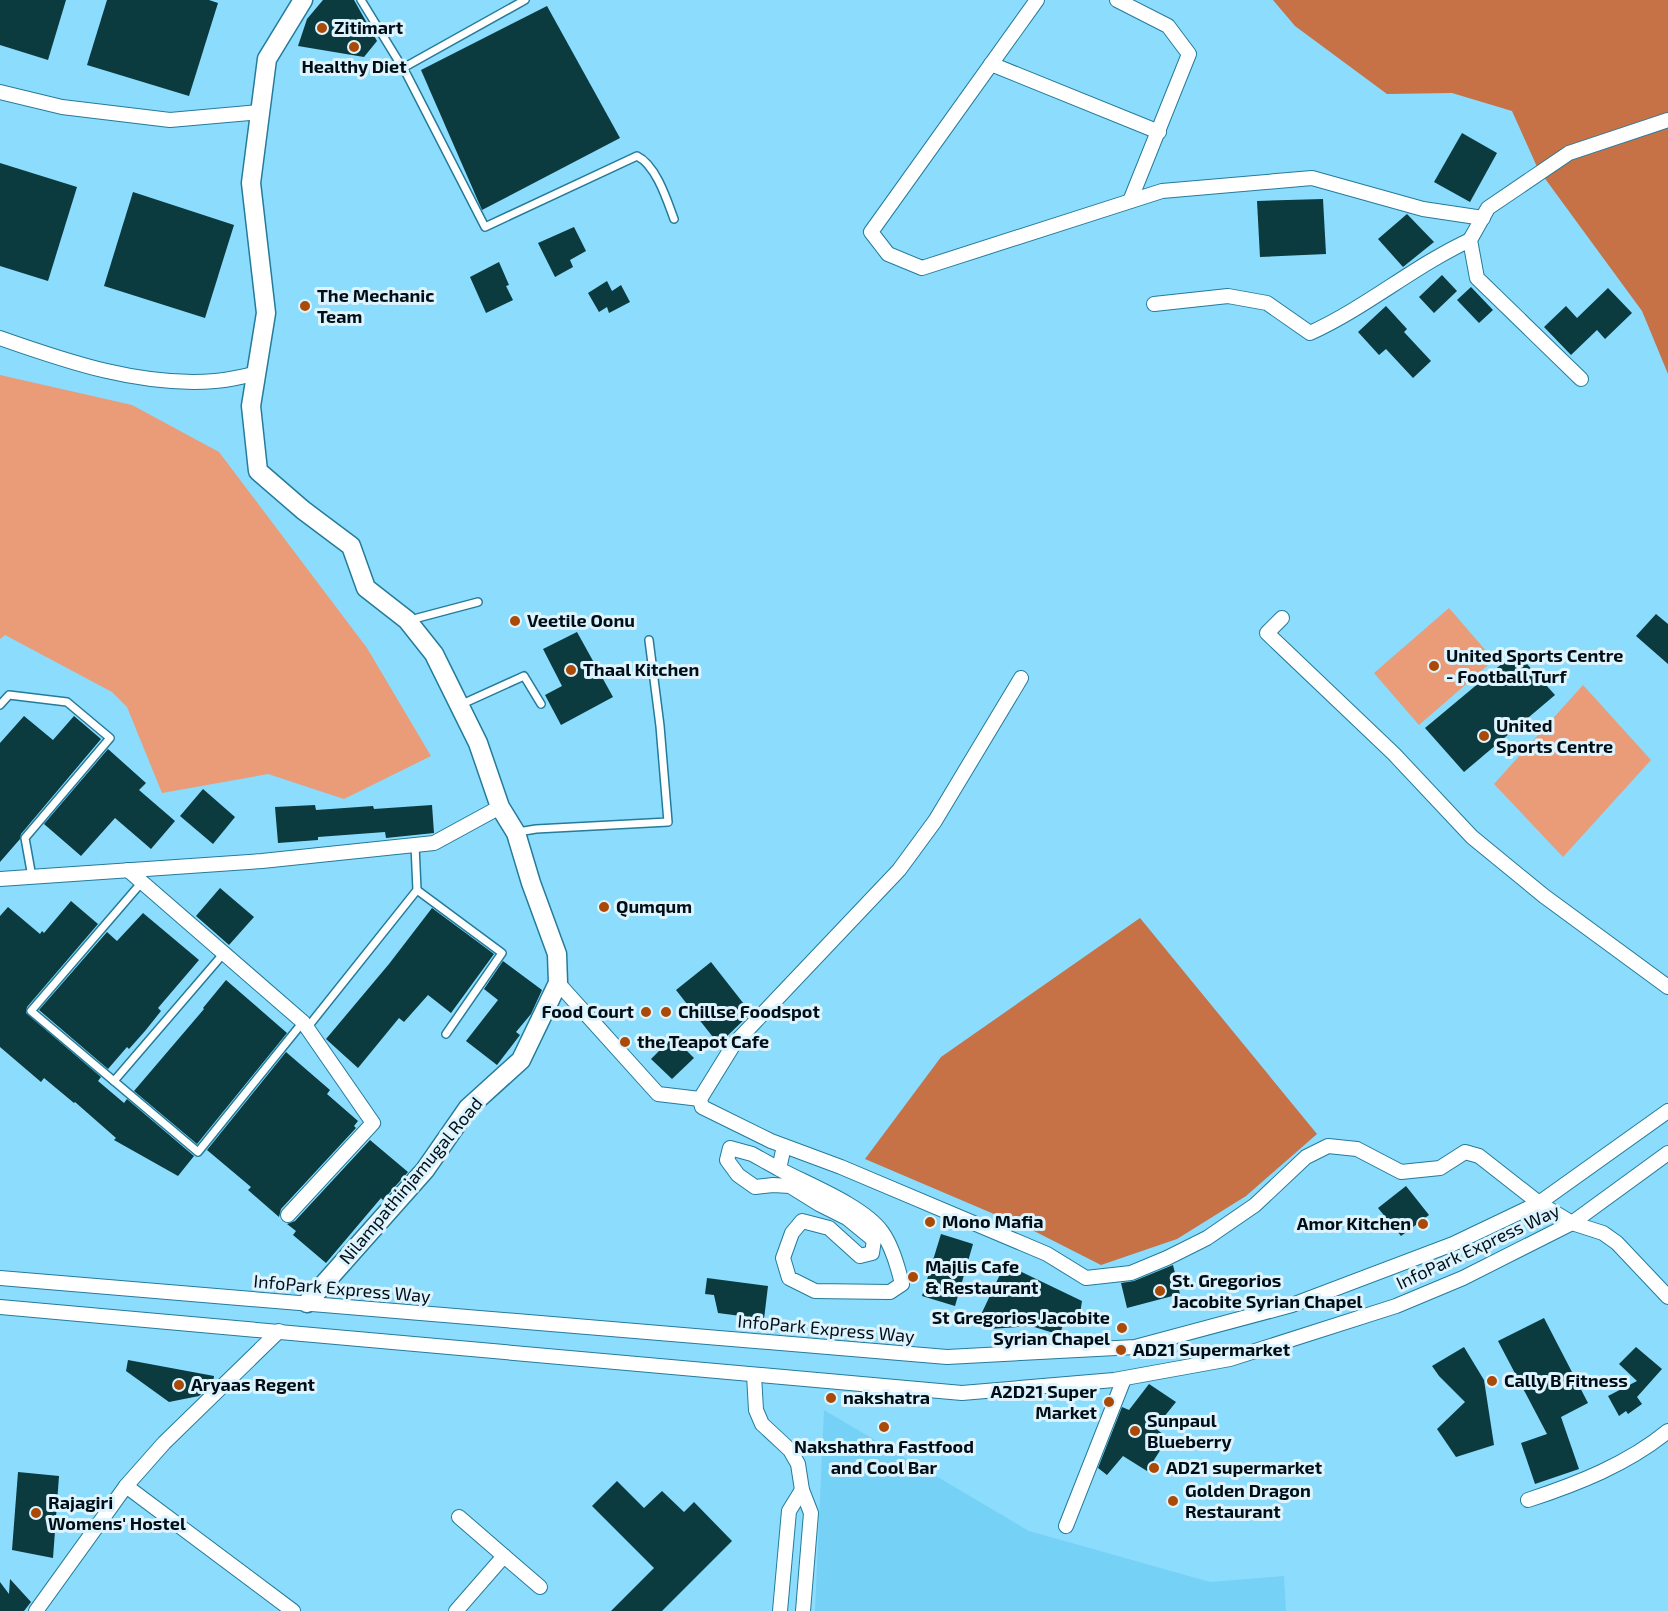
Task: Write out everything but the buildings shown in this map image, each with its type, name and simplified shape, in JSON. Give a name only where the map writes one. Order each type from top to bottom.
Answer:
[{"type":"street","name":"Nilampathinjamugal Road","points":[[303,0],[267,59],[251,183],[266,313],[251,406],[258,471],[303,510],[351,546],[366,588],[407,620],[434,654],[478,742],[500,807],[516,833],[531,884],[557,954],[558,983],[522,1060],[468,1108],[425,1170],[307,1303]]},
{"type":"street","points":[[1037,0],[871,231],[888,254],[922,268],[1162,191],[1312,178],[1423,209],[1483,218]]},
{"type":"street","points":[[1117,0],[1168,26],[1189,54],[1130,201]]},
{"type":"street","points":[[991,64],[1158,132]]},
{"type":"street","points":[[0,92],[62,107],[170,120],[260,112]]},
{"type":"street","points":[[1154,304],[1228,296],[1267,303],[1310,333],[1342,319],[1442,253],[1470,240],[1488,208],[1569,153],[1668,120]]},
{"type":"street","points":[[1470,240],[1477,278],[1581,379]]},
{"type":"street","points":[[0,338],[59,359],[134,376],[172,381],[216,381],[256,374]]},
{"type":"street","points":[[1282,618],[1267,633],[1394,754],[1472,837],[1544,896],[1668,987]]},
{"type":"street","points":[[1021,678],[935,821],[898,870],[734,1044],[700,1099],[702,1107],[784,1146],[841,1167],[1047,1254],[1086,1278],[1131,1273],[1207,1238],[1255,1205],[1306,1157],[1328,1146],[1357,1149],[1401,1172],[1440,1168],[1466,1152],[1479,1156],[1539,1203],[1572,1223],[1603,1233],[1617,1244],[1668,1297]]},
{"type":"street","points":[[0,879],[262,861],[434,843],[500,807]]},
{"type":"street","points":[[128,870],[305,1025],[372,1123],[288,1215]]},
{"type":"street","points":[[558,983],[658,1094],[700,1099]]},
{"type":"street","name":"InfoPark Express Way","points":[[0,1278],[947,1357],[1135,1347],[1292,1305],[1453,1244],[1539,1203],[1668,1111]]},
{"type":"street","points":[[779,1169],[784,1146]]},
{"type":"street","points":[[730,1148],[752,1154],[779,1169],[869,1218],[882,1232],[902,1284],[890,1292],[815,1291],[789,1278],[783,1257],[792,1233],[802,1221],[830,1228],[860,1256],[872,1253],[874,1240],[847,1218],[790,1186],[755,1187],[738,1176],[727,1160],[730,1148]]},
{"type":"street","name":"InfoPark Express Way","points":[[0,1306],[962,1393],[1124,1379],[1230,1359],[1396,1306],[1463,1278],[1572,1223],[1668,1153]]},
{"type":"street","points":[[36,1611],[126,1486],[164,1443],[279,1330]]},
{"type":"street","points":[[754,1375],[756,1410],[762,1424],[790,1450],[798,1464],[802,1490],[811,1513],[802,1611]]},
{"type":"street","points":[[1066,1526],[1124,1379]]},
{"type":"street","points":[[1528,1500],[1558,1490],[1624,1460],[1648,1448],[1668,1431]]},
{"type":"street","points":[[126,1486],[293,1611]]},
{"type":"street","points":[[780,1611],[789,1511],[802,1490]]},
{"type":"street","points":[[459,1517],[540,1587]]},
{"type":"street","points":[[456,1611],[504,1556]]},
{"type":"lane","points":[[361,0],[403,68],[485,227],[637,156],[644,160],[663,190],[674,219]]},
{"type":"lane","points":[[403,68],[525,0]]},
{"type":"lane","points":[[407,620],[478,602]]},
{"type":"lane","points":[[516,833],[536,829],[668,822],[660,726],[649,640]]},
{"type":"lane","points":[[460,705],[525,676],[541,705]]},
{"type":"lane","points":[[0,705],[9,695],[67,702],[110,738],[25,838],[32,877]]},
{"type":"lane","points":[[142,882],[31,1011],[198,1152],[417,890],[415,845]]},
{"type":"lane","points":[[417,890],[502,953],[446,1034]]},
{"type":"lane","points":[[114,1081],[224,953]]},
{"type":"shaded area","points":[[1273,0],[1668,0],[1668,374],[1642,311],[1538,169],[1512,111],[1452,93],[1387,94],[1295,26]]},
{"type":"shaded area","points":[[0,375],[132,405],[219,452],[367,648],[431,756],[344,799],[268,774],[162,793],[127,707],[112,692],[5,635],[0,639]]},
{"type":"shaded area","name":"United Sports Centre - Football Turf","points":[[1449,608],[1494,660],[1419,725],[1374,673]]},
{"type":"shaded area","points":[[1583,685],[1651,760],[1563,857],[1494,784]]},
{"type":"shaded area","points":[[1140,918],[1317,1134],[1246,1196],[1177,1239],[1101,1265],[1036,1232],[865,1159],[941,1057]]},
{"type":"shaded area","points":[[824,1410],[1029,1531],[1210,1582],[1284,1576],[1286,1611],[815,1611]]},
{"type":"place","name":"Zitimart","points":[[322,28]]},
{"type":"place","name":"Healthy Diet","points":[[354,47]]},
{"type":"place","name":"The Mechanic Team","points":[[305,306]]},
{"type":"place","name":"Veetile Oonu","points":[[515,621]]},
{"type":"place","name":"United Sports Centre - Football Turf","points":[[1434,666]]},
{"type":"place","name":"Thaal Kitchen","points":[[571,670]]},
{"type":"place","name":"United Sports Centre","points":[[1484,736]]},
{"type":"place","name":"Qumqum","points":[[604,907]]},
{"type":"place","name":"Food Court","points":[[646,1012]]},
{"type":"place","name":"Chillse Foodspot","points":[[666,1012]]},
{"type":"place","name":"the Teapot Cafe","points":[[625,1042]]},
{"type":"place","name":"Mono Mafia","points":[[930,1222]]},
{"type":"place","name":"Amor Kitchen","points":[[1423,1224]]},
{"type":"place","name":"Majlis Cafe & Restaurant","points":[[913,1277]]},
{"type":"place","name":"St. Gregorios Jacobite Syrian Chapel","points":[[1160,1291]]},
{"type":"place","name":"St Gregorios Jacobite Syrian Chapel","points":[[1122,1328]]},
{"type":"place","name":"AD21 Supermarket","points":[[1121,1350]]},
{"type":"place","name":"Cally B Fitness","points":[[1492,1381]]},
{"type":"place","name":"Aryaas Regent","points":[[179,1385]]},
{"type":"place","name":"nakshatra","points":[[831,1398]]},
{"type":"place","name":"A2D21 Super Market","points":[[1109,1402]]},
{"type":"place","name":"Nakshathra Fastfood and Cool Bar","points":[[884,1427]]},
{"type":"place","name":"Sunpaul Blueberry","points":[[1135,1431]]},
{"type":"place","name":"AD21 supermarket","points":[[1154,1468]]},
{"type":"place","name":"Golden Dragon Restaurant","points":[[1173,1501]]},
{"type":"place","name":"Rajagiri Womens' Hostel","points":[[36,1513]]}]
